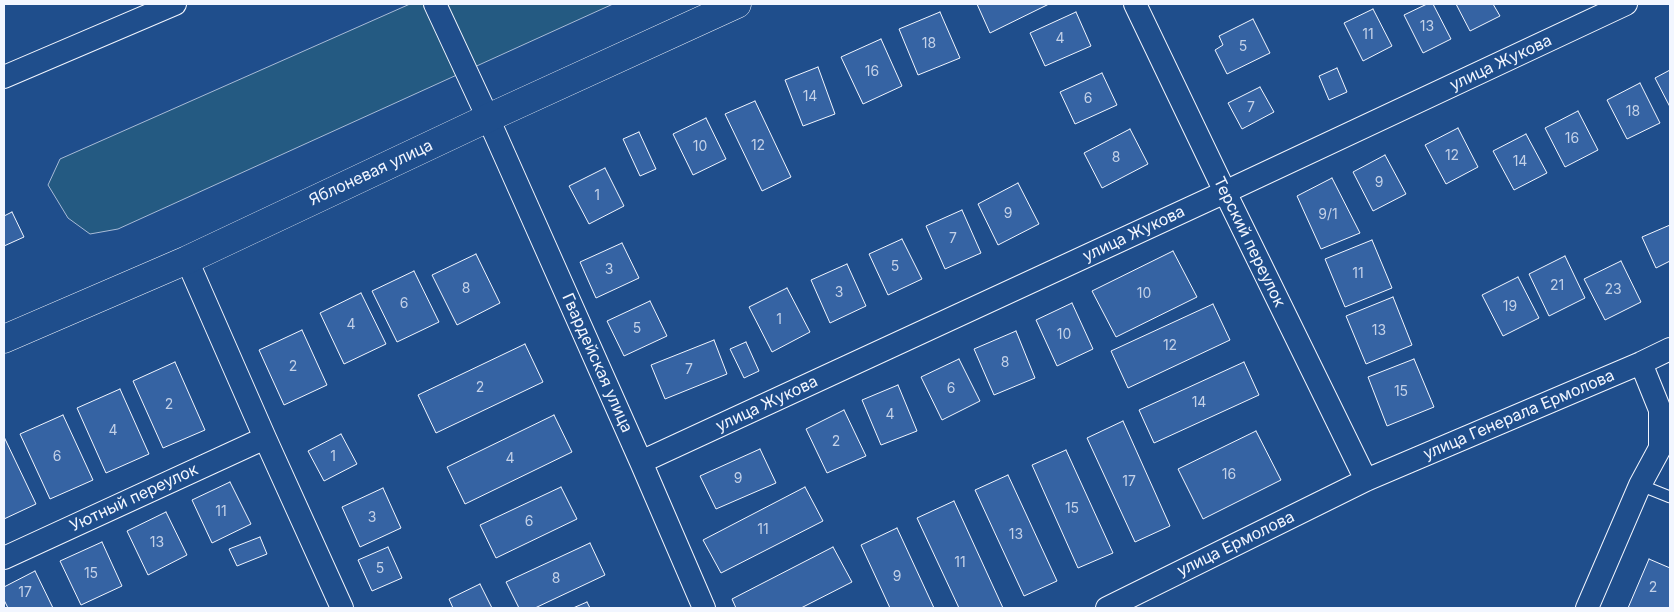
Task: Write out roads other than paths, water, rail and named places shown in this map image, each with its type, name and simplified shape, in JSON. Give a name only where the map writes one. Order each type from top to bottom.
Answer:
[{"type":"street","points":[[4,77],[175,4]]},
{"type":"street","name":"Гвардейская улица","points":[[435,4],[488,118],[704,608]]},
{"type":"street","name":"Яблоневая улица","points":[[4,339],[188,260],[488,118],[737,4]]},
{"type":"street","name":"Терский переулок","points":[[1135,4],[1224,192],[1366,480]]},
{"type":"street","name":"улица Жукова","points":[[641,462],[1626,4]]},
{"type":"street","points":[[188,260],[265,438],[342,608]]},
{"type":"street","name":"улица Генерала Ермолова","points":[[1366,480],[1670,349]]},
{"type":"street","points":[[1587,608],[1640,484],[1660,448],[1660,410],[1641,363]]},
{"type":"street","name":"Уютный переулок","points":[[4,558],[265,438]]},
{"type":"street","name":"улица Ермолова","points":[[1107,608],[1366,480]]},
{"type":"lane","points":[[1640,484],[1670,497]]}]
